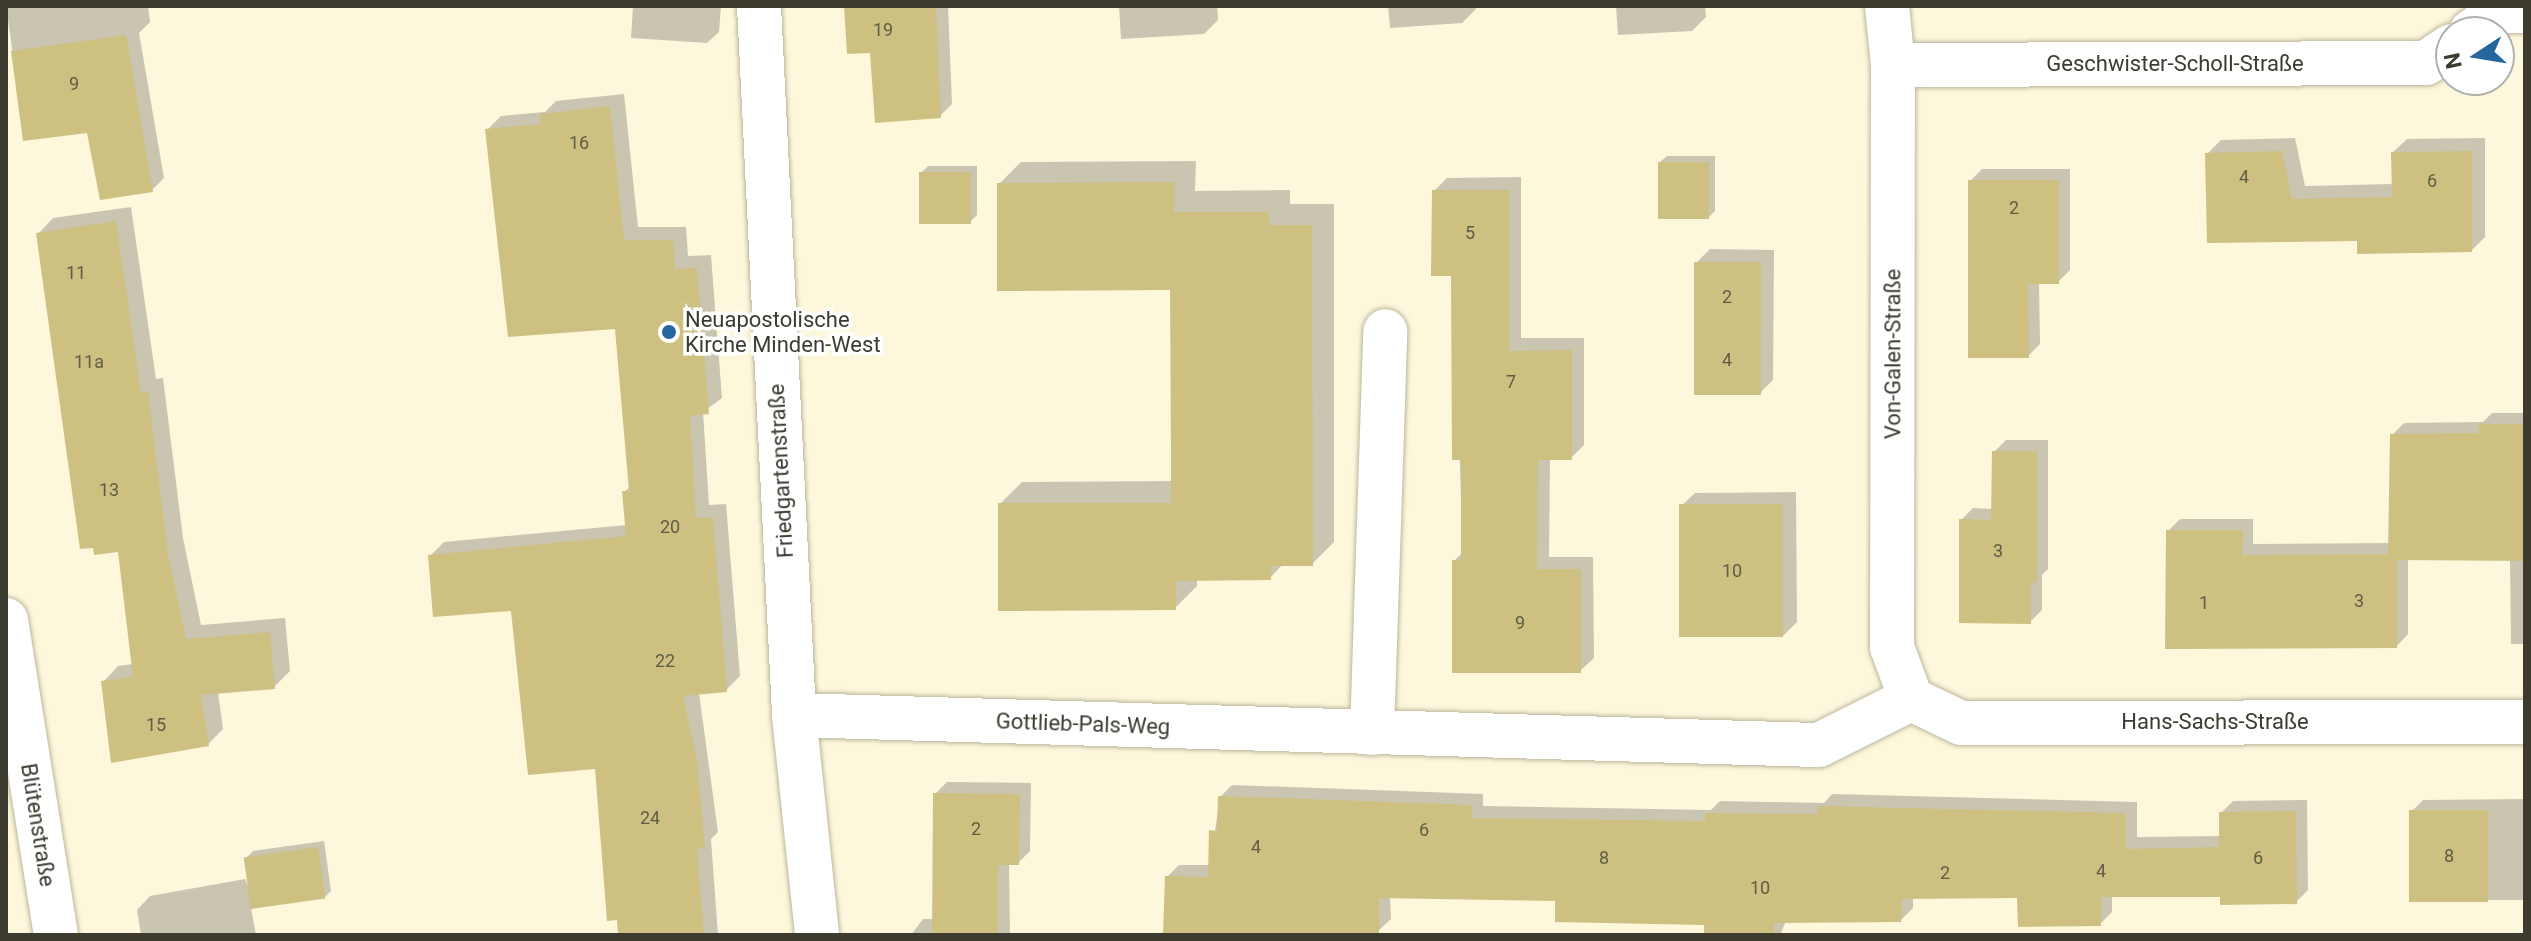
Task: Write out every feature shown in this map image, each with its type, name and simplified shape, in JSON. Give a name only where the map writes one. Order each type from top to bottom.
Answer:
[{"type":"street","name":"Friedgartenstraße","points":[[759,6],[794,715],[817,935]]},
{"type":"street","name":"Von-Galen-Straße","points":[[1887,6],[1893,65],[1892,647],[1911,699]]},
{"type":"street","points":[[2494,16],[2501,11],[2525,11]]},
{"type":"street","name":"Geschwister-Scholl-Straße","points":[[1893,65],[2426,63],[2435,57]]},
{"type":"street","points":[[1372,733],[1385,331]]},
{"type":"street","name":"Blütenstraße","points":[[6,620],[56,935]]},
{"type":"street","name":"Gottlieb-Pals-Weg","points":[[794,715],[1819,745],[1911,699]]},
{"type":"street","name":"Hans-Sachs-Straße","points":[[1911,699],[1961,723],[2525,722]]},
{"type":"building","points":[[844,6],[936,6],[941,118],[875,123],[870,53],[847,54]]},
{"type":"building","points":[[126,35],[153,192],[100,200],[87,133],[23,141],[11,51]]},
{"type":"building","points":[[610,106],[624,240],[673,240],[675,269],[697,268],[709,414],[690,416],[696,518],[713,517],[727,692],[683,696],[697,760],[705,848],[697,849],[704,935],[618,935],[617,920],[607,921],[595,769],[528,775],[511,611],[433,617],[428,555],[626,536],[622,491],[629,491],[615,329],[508,337],[485,129],[541,124],[540,114]]},
{"type":"building","points":[[2282,151],[2292,199],[2392,197],[2391,152],[2472,151],[2472,252],[2357,254],[2357,241],[2207,243],[2205,153]]},
{"type":"building","points":[[1658,162],[1709,162],[1709,219],[1658,219]]},
{"type":"building","points":[[919,172],[971,172],[971,224],[919,224]]},
{"type":"building","points":[[1968,180],[2059,180],[2059,284],[2028,284],[2029,358],[1968,358]]},
{"type":"building","points":[[1175,182],[1174,212],[1269,212],[1269,225],[1312,225],[1313,566],[1271,566],[1271,580],[1176,581],[1176,610],[998,611],[998,503],[1171,503],[1171,453],[1170,290],[997,291],[997,183]]},
{"type":"building","points":[[1432,190],[1509,190],[1509,351],[1572,350],[1572,460],[1538,460],[1537,569],[1581,569],[1581,673],[1452,673],[1452,560],[1461,560],[1461,460],[1452,460],[1451,276],[1431,276]]},
{"type":"building","points":[[116,221],[141,393],[148,392],[168,554],[186,639],[270,632],[275,689],[201,695],[209,746],[111,763],[101,681],[133,677],[118,552],[94,555],[93,548],[80,549],[36,233]]},
{"type":"building","points":[[1694,262],[1761,262],[1761,395],[1694,395]]},
{"type":"building","points":[[2479,424],[2525,424],[2525,561],[2397,560],[2397,648],[2165,649],[2166,530],[2243,530],[2242,555],[2388,554],[2390,434],[2479,433]]},
{"type":"building","points":[[1992,451],[2037,451],[2037,583],[2031,583],[2031,624],[1959,623],[1959,519],[1991,520]]},
{"type":"building","points":[[1679,504],[1783,504],[1783,637],[1679,637]]},
{"type":"building","points":[[933,793],[1020,794],[1019,865],[998,865],[998,935],[932,935]]},
{"type":"building","points":[[1218,796],[1472,805],[1472,818],[1705,821],[1705,813],[1818,814],[1818,806],[2126,813],[2126,849],[2219,847],[2219,812],[2296,811],[2297,904],[2220,905],[2220,897],[2101,897],[2101,926],[2018,927],[2017,898],[1902,899],[1901,922],[1774,923],[1774,935],[1704,935],[1704,925],[1555,922],[1555,901],[1379,898],[1379,933],[1163,935],[1165,876],[1208,877],[1209,830],[1217,831]]},
{"type":"building","points":[[2409,810],[2488,810],[2488,902],[2409,902]]},
{"type":"building","points":[[318,847],[325,898],[251,909],[244,857]]},
{"type":"place","name":"Neuapostolische Kirche Minden-West","points":[[669,332]]}]
